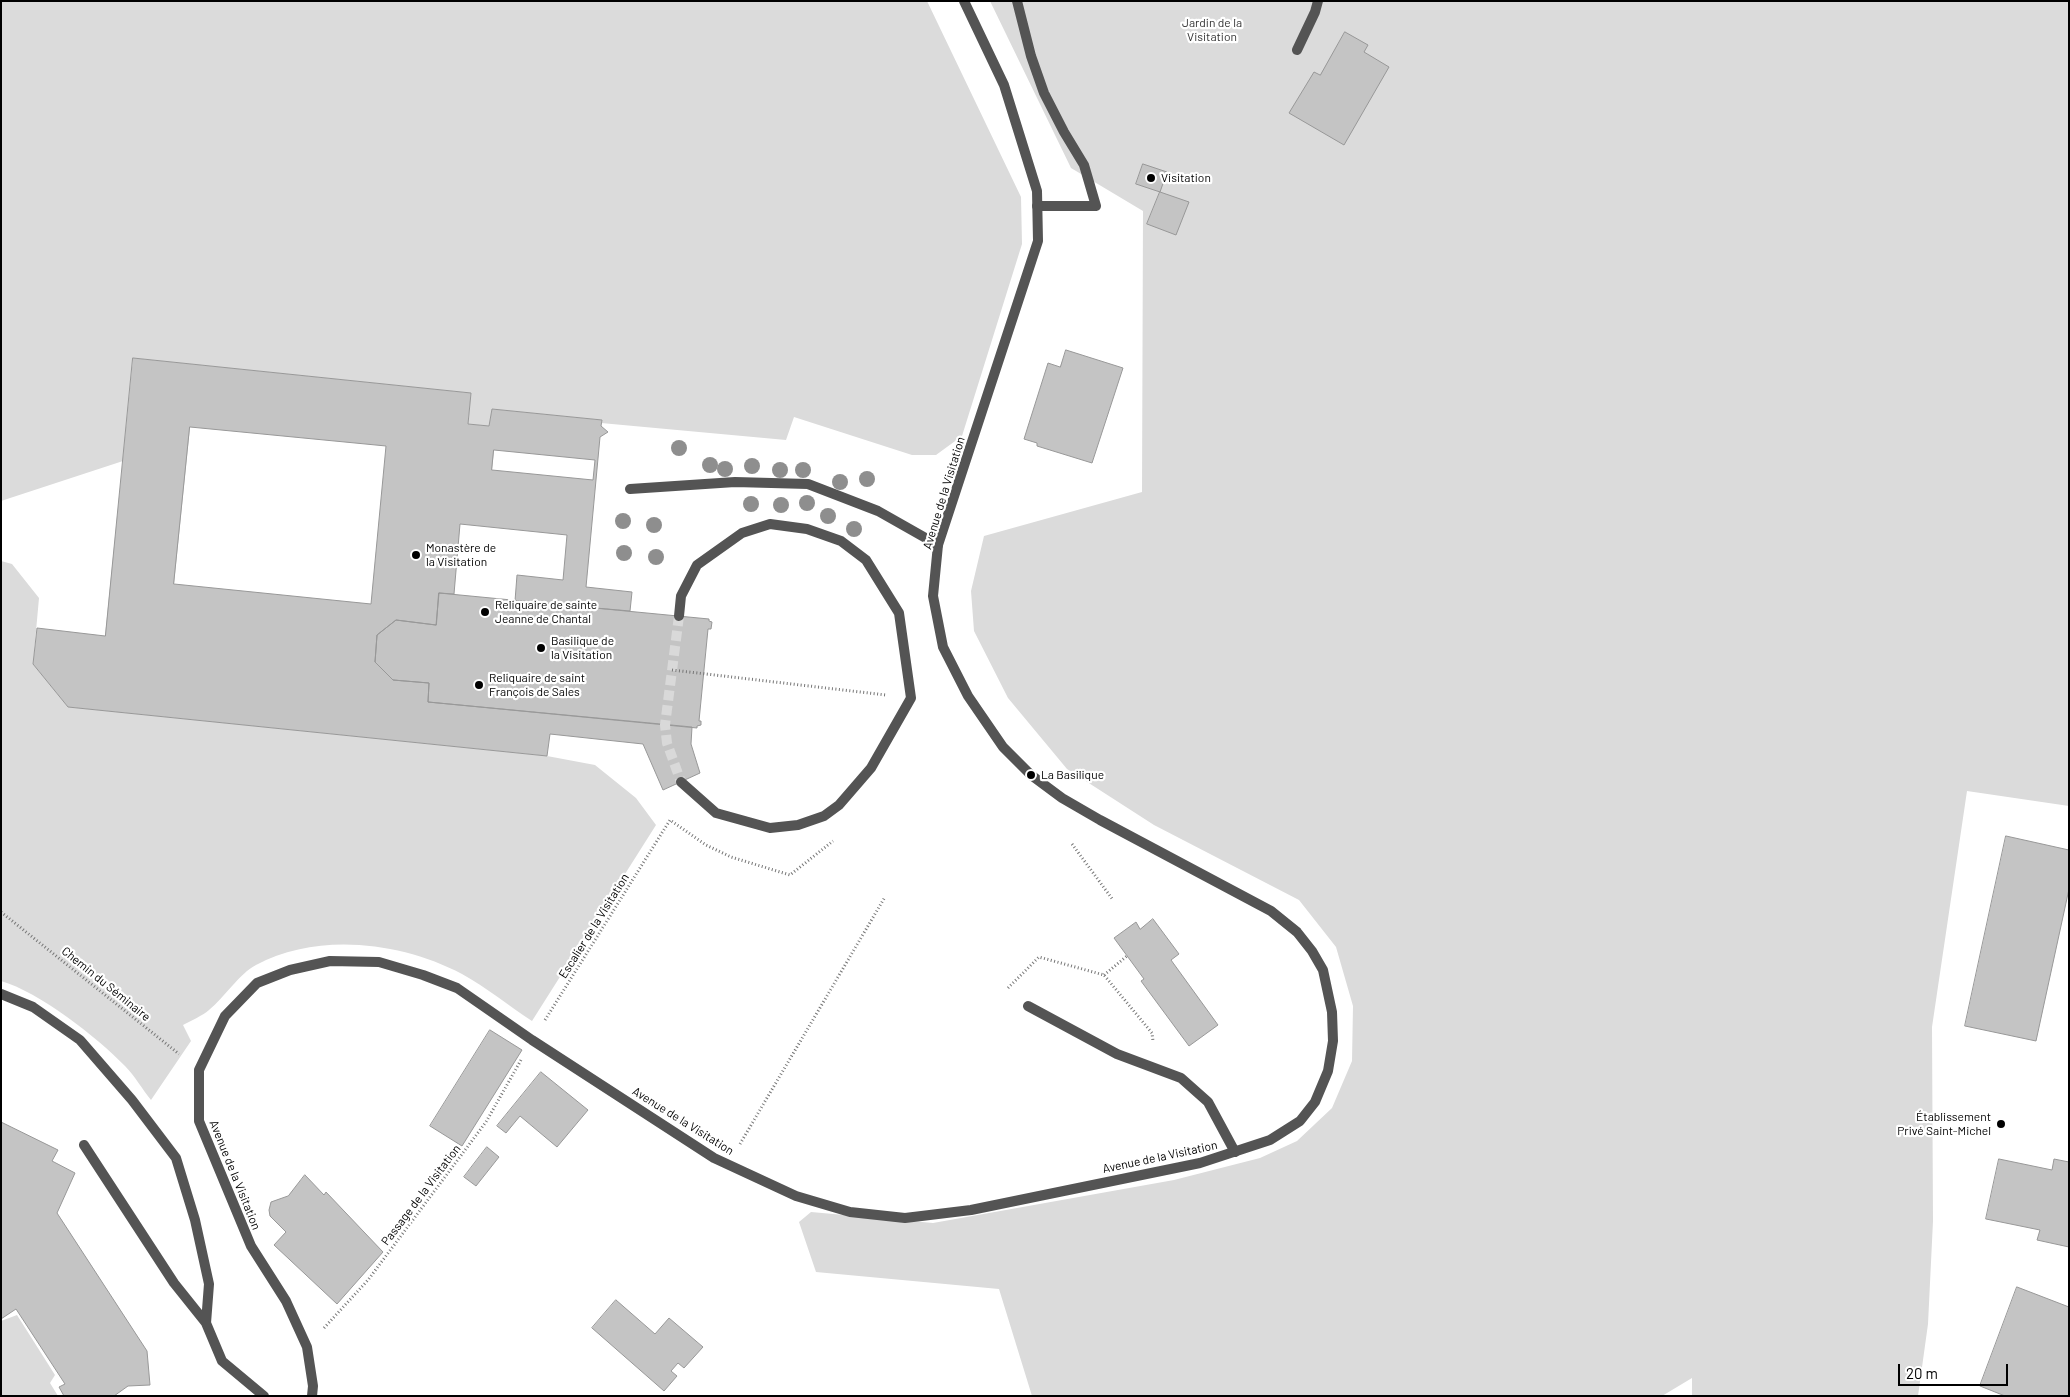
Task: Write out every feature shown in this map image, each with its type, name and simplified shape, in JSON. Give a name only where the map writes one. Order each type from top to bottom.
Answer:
[{"type":"street","name":"Avenue de la Visitation","points":[[312,1396],[313,1386],[307,1347],[286,1301],[250,1246],[199,1121],[199,1070],[225,1016],[257,983],[290,970],[330,960],[379,962],[458,988],[532,1040],[714,1158],[796,1196],[850,1212],[906,1218],[971,1210],[1200,1163],[1270,1140],[1300,1121],[1315,1102],[1328,1070],[1334,1041],[1332,1012],[1323,970],[1312,951],[1297,932],[1271,911],[1062,798],[1031,774],[1003,748],[968,696],[943,647],[933,596],[938,545],[1038,241],[1037,191],[1004,84],[964,1]]},
{"type":"street","points":[[1017,1],[1028,47],[1044,93],[1084,165],[1096,206],[1037,206]]},
{"type":"street","points":[[1297,50],[1318,1]]},
{"type":"street","points":[[630,489],[735,482],[808,484],[878,511],[938,545]]},
{"type":"street","points":[[679,616],[681,596],[697,565],[742,533],[770,524],[807,529],[840,541],[866,560],[899,613],[911,698],[870,768],[839,805],[824,816],[798,825],[770,828],[716,813],[681,782]]},
{"type":"street","points":[[1,994],[33,1007],[80,1040],[132,1100],[176,1158],[195,1220],[209,1284],[206,1323]]},
{"type":"street","points":[[1028,1006],[1117,1054],[1181,1078],[1208,1102],[1235,1152]]},
{"type":"street","points":[[84,1145],[174,1282],[206,1323],[222,1361],[264,1396]]},
{"type":"path","points":[[672,670],[911,698]]},
{"type":"path","name":"Escalier de la Visitation","points":[[532,1040],[670,820]]},
{"type":"path","points":[[1072,844],[1113,900]]},
{"type":"path","points":[[728,1165],[885,897]]},
{"type":"path","name":"Chemin du Séminaire","points":[[1,912],[199,1070]]},
{"type":"path","points":[[1104,975],[1127,956]]},
{"type":"path","points":[[1008,988],[1039,957],[1104,975],[1152,1033],[1157,1069]]},
{"type":"path","name":"Passage de la Visitation","points":[[307,1347],[368,1280],[486,1122],[532,1040]]},
{"type":"green space","points":[[1,1],[927,1],[1021,197],[1022,244],[962,436],[936,455],[912,455],[794,417],[786,440],[601,423],[602,420],[492,409],[489,426],[468,424],[471,393],[133,358],[123,461],[1,501]]},
{"type":"green space","name":"Jardin de la Visitation","points":[[990,1],[2069,1],[2069,806],[1967,791],[1932,1027],[1933,1221],[1928,1324],[1918,1396],[1692,1396],[1692,1378],[1662,1396],[1032,1396],[999,1289],[816,1272],[799,1222],[811,1212],[933,1223],[1174,1180],[1260,1158],[1297,1141],[1332,1108],[1352,1061],[1353,1006],[1336,947],[1299,900],[1154,825],[1067,769],[1008,698],[974,631],[971,591],[984,536],[1142,492],[1143,211],[1071,168]]},
{"type":"green space","points":[[1,561],[12,564],[39,598],[33,664],[68,707],[547,756],[595,765],[636,798],[656,825],[532,1021],[471,979],[438,963],[413,954],[359,945],[332,945],[306,948],[280,955],[256,965],[238,980],[209,1010],[183,1025],[191,1041],[151,1100],[125,1066],[83,1029],[50,1005],[1,981]]},
{"type":"green space","points":[[17,1315],[55,1375],[50,1383],[58,1396],[1,1396],[1,1321]]},
{"type":"building","points":[[1345,32],[1368,45],[1364,52],[1389,67],[1344,145],[1289,113],[1314,72],[1320,75]]},
{"type":"building","name":"Visitation","points":[[1143,164],[1167,172],[1160,192],[1136,184]]},
{"type":"building","points":[[1160,192],[1189,202],[1176,235],[1147,224]]},
{"type":"building","points":[[1066,350],[1123,368],[1092,463],[1037,446],[1037,443],[1024,439],[1048,363],[1060,367]]},
{"type":"building","name":"Monastère de la Visitation","points":[[133,358],[471,393],[468,424],[489,426],[492,409],[602,420],[601,426],[608,432],[600,437],[586,587],[632,592],[630,611],[515,601],[517,575],[563,580],[567,535],[460,524],[454,594],[439,593],[436,625],[396,620],[377,635],[375,662],[393,680],[429,683],[428,702],[692,727],[691,744],[700,773],[663,790],[643,744],[550,734],[547,756],[68,707],[33,664],[37,628],[105,636]],"holes":[[[190,427],[386,446],[371,604],[174,584]],[[494,450],[595,460],[593,480],[492,470]]]},
{"type":"building","name":"Basilique de la Visitation","points":[[439,593],[709,619],[712,622],[711,629],[708,629],[699,721],[701,721],[701,725],[697,726],[697,728],[428,702],[429,683],[393,680],[375,662],[377,635],[396,620],[436,625]]},
{"type":"building","points":[[2006,836],[2069,850],[2069,889],[2036,1041],[1965,1026]]},
{"type":"building","points":[[1153,919],[1179,954],[1171,960],[1218,1025],[1189,1046],[1141,981],[1144,979],[1114,938],[1136,922],[1140,929]]},
{"type":"building","points":[[490,1030],[522,1050],[462,1146],[430,1126]]},
{"type":"building","points":[[541,1072],[588,1110],[557,1147],[520,1116],[506,1133],[497,1126]]},
{"type":"building","points":[[1,1122],[58,1150],[52,1161],[75,1173],[57,1213],[147,1351],[150,1385],[128,1386],[114,1396],[64,1396],[59,1387],[65,1384],[16,1309],[1,1319]]},
{"type":"building","points":[[487,1147],[499,1157],[476,1186],[464,1177]]},
{"type":"building","points":[[1999,1159],[2052,1170],[2054,1159],[2069,1162],[2069,1247],[2037,1240],[2040,1230],[1986,1219]]},
{"type":"building","points":[[305,1175],[324,1195],[326,1192],[383,1252],[337,1304],[274,1245],[286,1232],[270,1216],[271,1202],[288,1196]]},
{"type":"building","points":[[2017,1287],[2069,1307],[2069,1396],[2005,1396],[1980,1386]]},
{"type":"building","points":[[616,1300],[655,1334],[669,1318],[703,1347],[684,1368],[678,1363],[671,1371],[677,1376],[664,1391],[592,1328]]},
{"type":"tunnel","points":[[679,616],[665,725],[667,743],[681,782]]},
{"type":"place","name":"Visitation","points":[[1151,178]]},
{"type":"place","name":"Monastère de la Visitation","points":[[416,555]]},
{"type":"place","name":"Reliquaire de sainte Jeanne de Chantal","points":[[485,612]]},
{"type":"place","name":"Basilique de la Visitation","points":[[541,648]]},
{"type":"place","name":"Reliquaire de saint François de Sales","points":[[479,685]]},
{"type":"place","name":"La Basilique","points":[[1031,775]]},
{"type":"place","name":"Établissement Privé Saint-Michel","points":[[2001,1124]]}]
